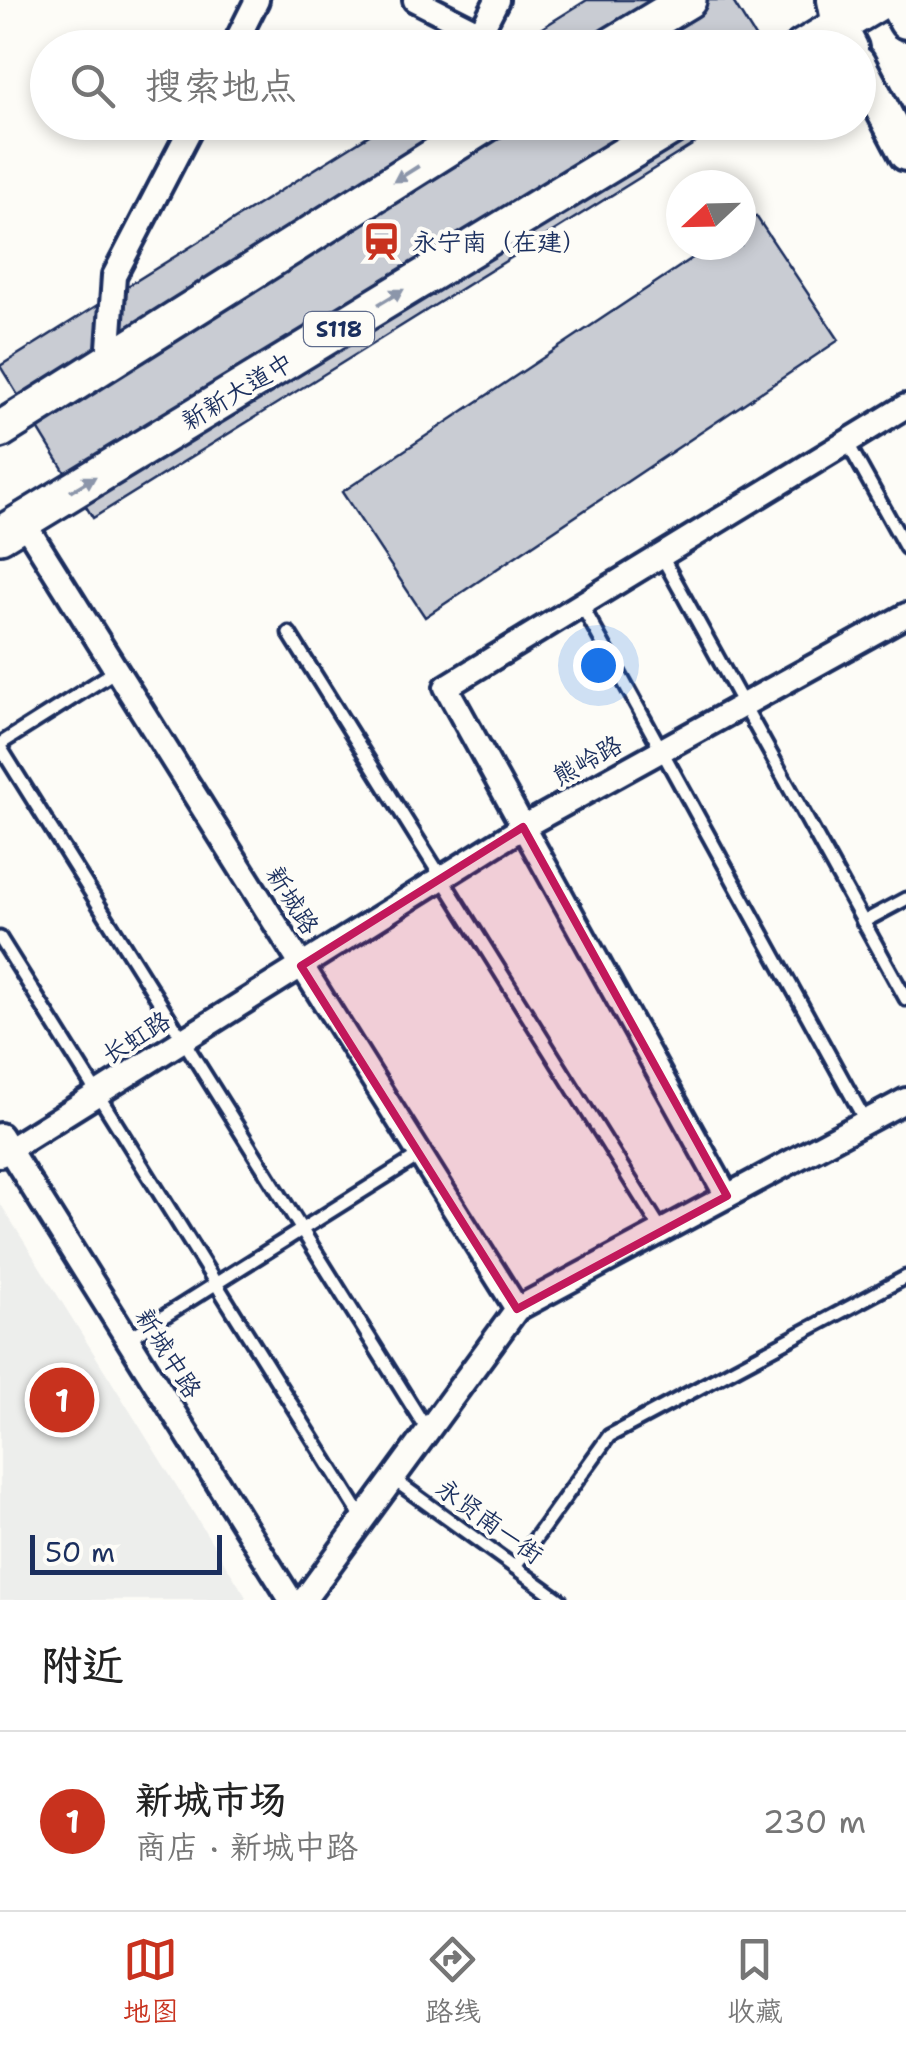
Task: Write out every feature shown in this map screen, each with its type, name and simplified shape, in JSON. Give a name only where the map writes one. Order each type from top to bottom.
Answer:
[{"type":"main road","points":[[638,30],[688,0]]},
{"type":"main road","points":[[841,24],[882,0]]},
{"type":"main road","points":[[894,0],[906,22]]},
{"type":"main road","points":[[876,97],[906,154]]},
{"type":"main road","points":[[0,430],[460,140]]},
{"type":"main road","name":"新新大道中","points":[[12,528],[649,140]]},
{"type":"street","points":[[242,30],[258,0]]},
{"type":"street","points":[[415,0],[472,30]]},
{"type":"street","points":[[482,30],[497,0]]},
{"type":"street","points":[[108,362],[114,276],[185,140]]},
{"type":"street","points":[[727,1196],[446,687],[906,406]]},
{"type":"street","name":"新城路","points":[[12,528],[117,670],[516,1310]]},
{"type":"street","name":"熊岭路","points":[[302,966],[523,827],[906,615]]},
{"type":"street","name":"长虹路","points":[[3,1146],[98,1094],[302,966]]},
{"type":"street","points":[[304,1599],[516,1310],[906,1100]]},
{"type":"street","name":"新城中路","points":[[3,1146],[304,1599]]},
{"type":"lane","points":[[848,442],[906,548]]},
{"type":"lane","points":[[662,555],[906,999]]},
{"type":"lane","points":[[581,604],[866,1122]]},
{"type":"lane","points":[[288,633],[662,1231]]},
{"type":"lane","points":[[117,670],[0,746],[428,1431]]},
{"type":"lane","points":[[863,922],[906,898]]},
{"type":"lane","points":[[0,938],[363,1519]]},
{"type":"lane","points":[[128,1339],[420,1156]]},
{"type":"lane","points":[[515,1568],[610,1436],[906,1277]]},
{"type":"lane","name":"永贤南一街","points":[[393,1478],[560,1600]]},
{"type":"highlighted area","points":[[523,827],[727,1196],[517,1309],[301,966]]},
{"type":"shaded area","points":[[0,1203],[246,1597],[244,1600],[0,1600]]},
{"type":"building","points":[[587,0],[732,0],[751,30],[539,30]]},
{"type":"building","points":[[361,140],[700,140],[93,518],[0,366]]},
{"type":"building","points":[[756,216],[839,340],[425,617],[342,492],[690,260],[756,260]]},
{"type":"place","name":"永宁南（在建）","points":[[382,242]]},
{"type":"place","name":"新城市场","points":[[62,1400]]}]
